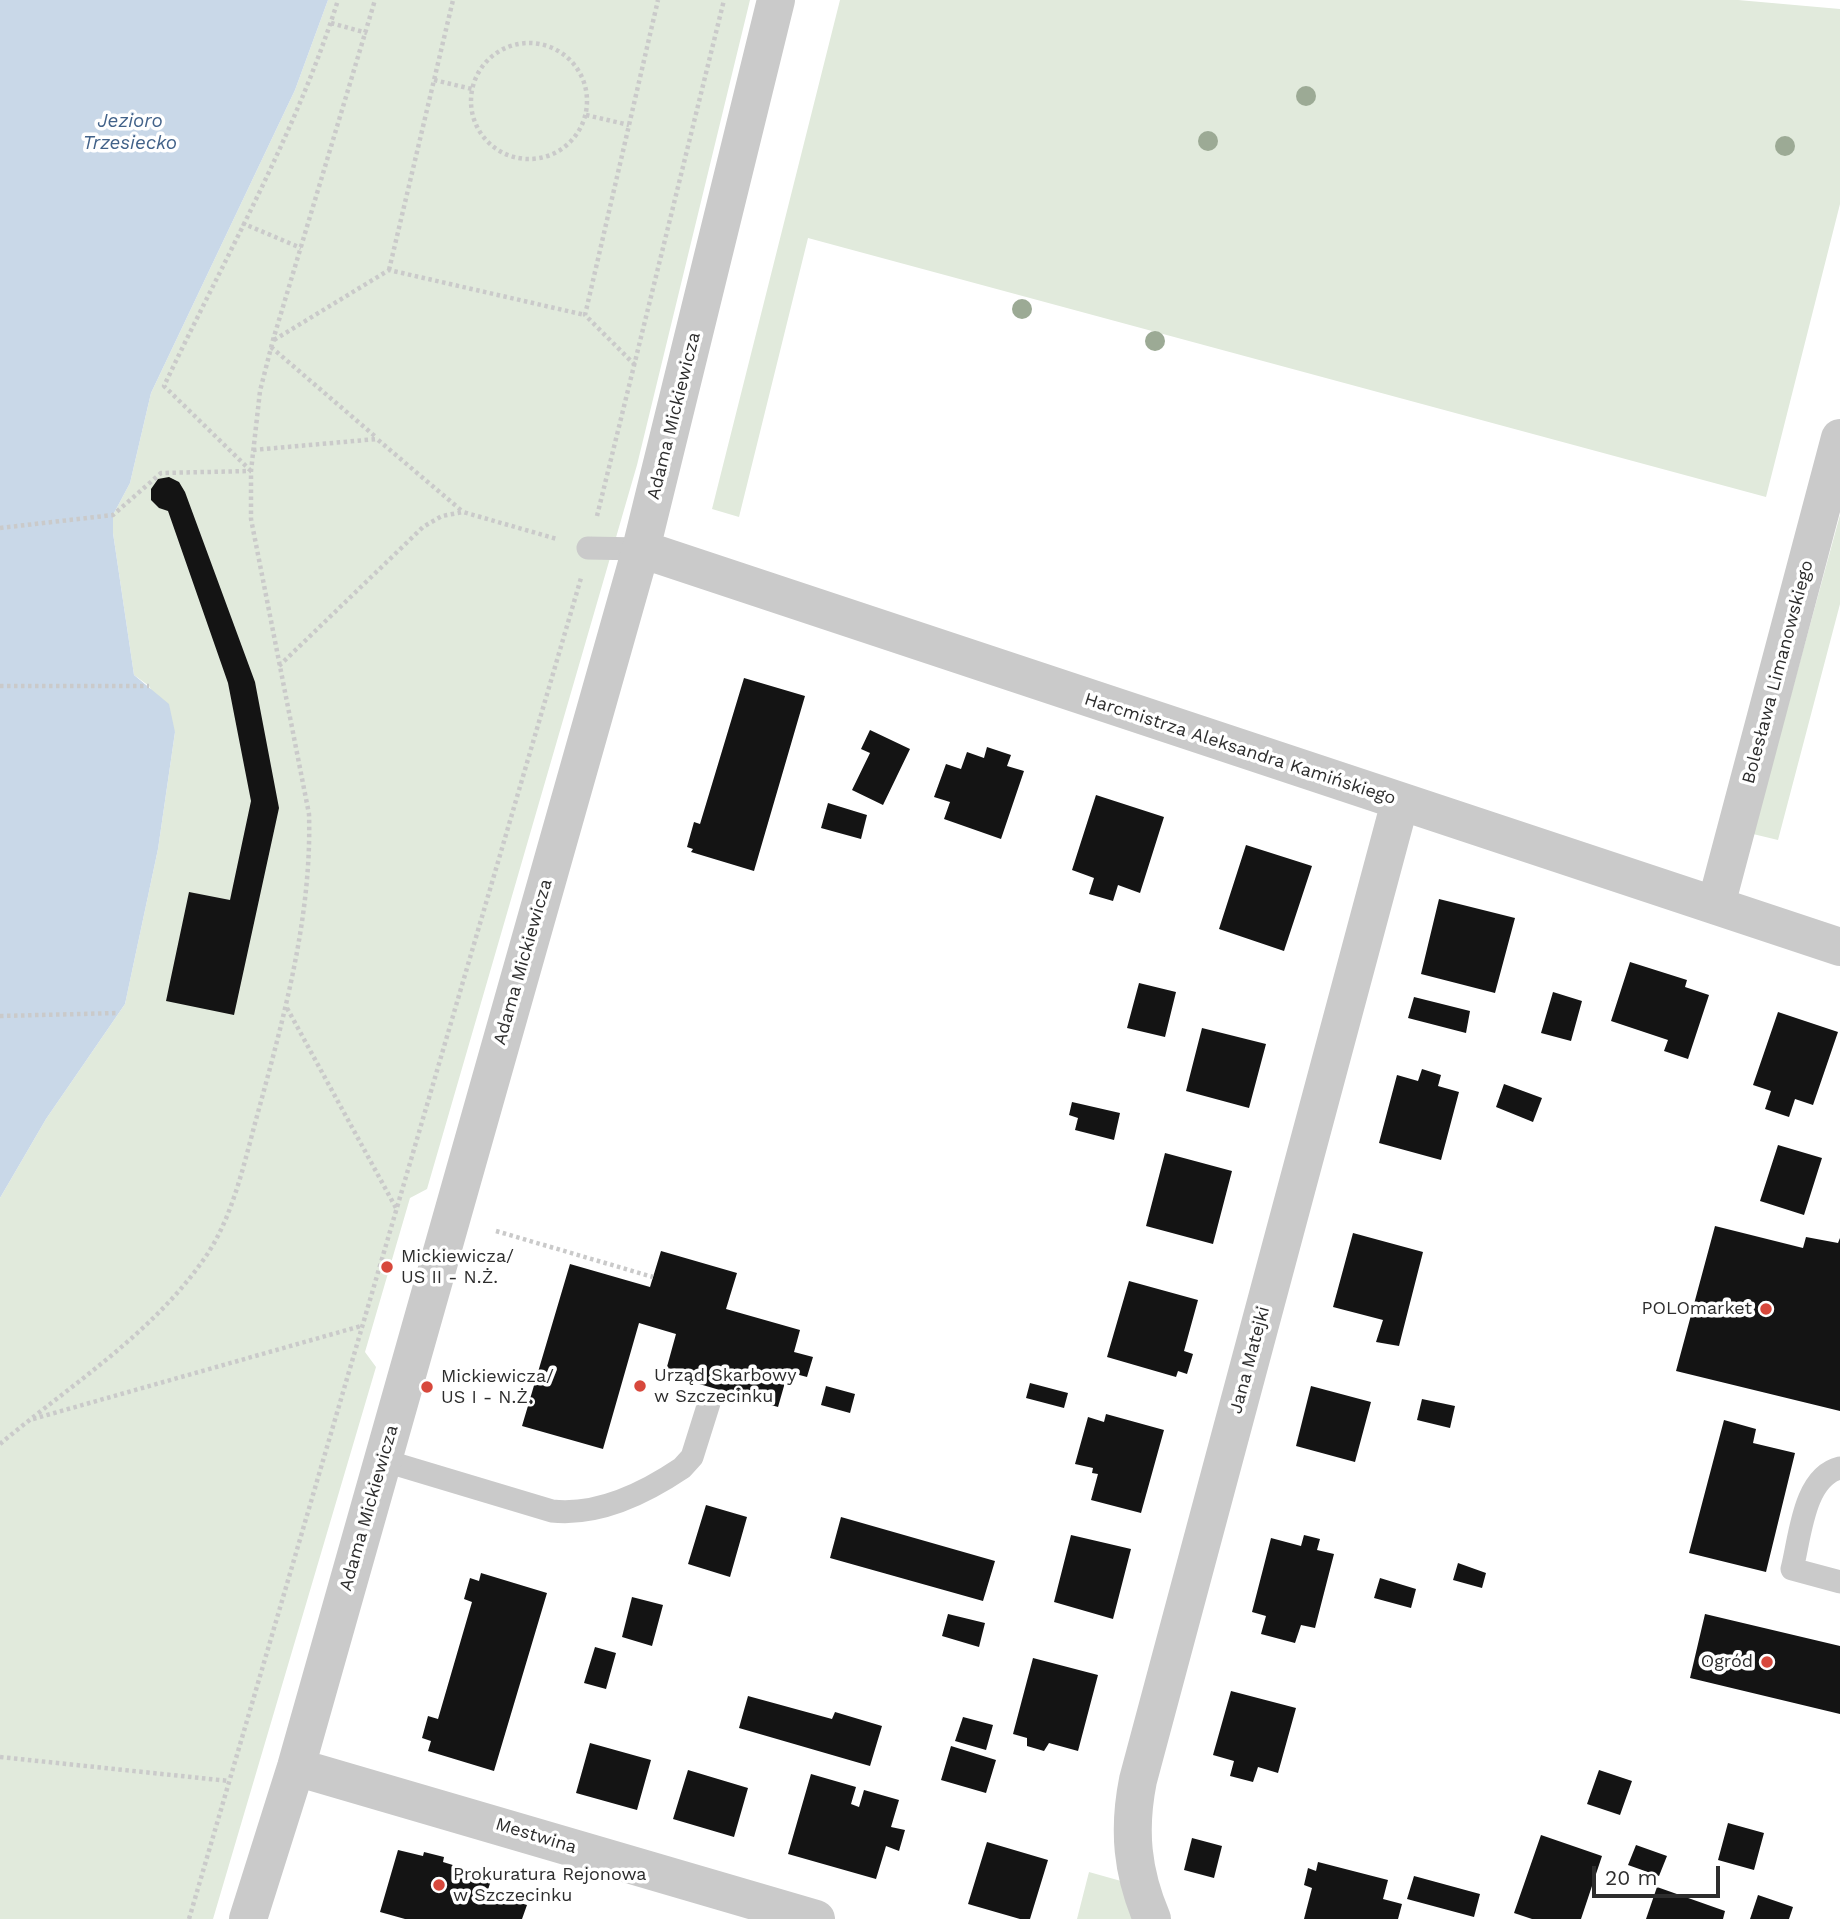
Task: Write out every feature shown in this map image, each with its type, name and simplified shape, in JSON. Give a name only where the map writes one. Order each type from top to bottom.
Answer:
[{"type":"street","name":"Adama Mickiewicza","points":[[248,1919],[296,1767],[641,549],[776,0]]},
{"type":"street","name":"Bolesława Limanowskiego","points":[[1716,905],[1840,438]]},
{"type":"street","name":"Harcmistrza Aleksandra Kamińskiego","points":[[641,549],[1840,947]]},
{"type":"street","name":"Jana Matejki","points":[[1153,1919],[1135,1872],[1131,1847],[1138,1780],[1400,802]]},
{"type":"street","name":"Mestwina","points":[[296,1767],[816,1919]]},
{"type":"lane","points":[[588,548],[641,549]]},
{"type":"lane","points":[[382,1460],[552,1511],[573,1513],[598,1510],[682,1468],[692,1457],[709,1403]]},
{"type":"lane","points":[[1840,1468],[1823,1477],[1813,1490],[1793,1569],[1840,1582]]},
{"type":"path","points":[[251,471],[164,386],[292,120],[338,0]]},
{"type":"path","points":[[0,1444],[106,1360],[162,1307],[204,1259],[233,1197],[286,1008],[304,907],[310,825],[303,777],[254,545],[251,471],[260,391],[272,343],[375,0]]},
{"type":"path","points":[[272,343],[389,270],[453,0]]},
{"type":"path","points":[[585,315],[658,0]]},
{"type":"path","points":[[189,1919],[588,548],[724,0]]},
{"type":"path","points":[[331,23],[367,33]]},
{"type":"path","points":[[530,43],[543,45],[566,56],[582,76],[587,102],[586,115],[574,138],[565,147],[542,158],[516,158],[492,146],[484,137],[472,113],[472,89],[484,64],[505,48],[530,43]]},
{"type":"path","points":[[434,80],[472,89]]},
{"type":"path","points":[[586,115],[629,125]]},
{"type":"path","points":[[242,223],[301,248]]},
{"type":"path","points":[[389,270],[585,315],[635,365]]},
{"type":"path","points":[[272,343],[377,439],[463,512],[588,548]]},
{"type":"path","points":[[253,450],[377,439]]},
{"type":"path","points":[[0,528],[113,515],[161,473],[251,471]]},
{"type":"path","points":[[278,666],[423,527],[442,516],[463,512]]},
{"type":"path","points":[[0,686],[149,686]]},
{"type":"path","points":[[286,1008],[396,1208]]},
{"type":"path","points":[[0,1016],[119,1013]]},
{"type":"path","points":[[496,1231],[653,1277]]},
{"type":"path","points":[[27,1421],[362,1326]]},
{"type":"path","points":[[0,1757],[229,1781]]},
{"type":"shaded area","points":[[328,0],[750,0],[637,465],[427,1189],[410,1198],[365,1352],[376,1367],[213,1919],[0,1919],[0,1198],[46,1119],[125,1004],[158,849],[175,732],[149,686],[134,675],[113,533],[113,515],[130,483],[151,393],[295,90]]},
{"type":"shaded area","points":[[840,0],[1738,0],[1840,9],[1840,204],[1766,497],[808,238],[739,517],[712,509]]},
{"type":"shaded area","points":[[1840,515],[1840,604],[1778,840],[1753,834]]},
{"type":"shaded area","points":[[1089,1872],[1121,1881],[1135,1919],[1077,1919]]},
{"type":"water","name":"Jezioro Trzesiecko","points":[[0,0],[328,0],[295,90],[151,393],[130,483],[113,515],[113,533],[134,675],[169,704],[175,732],[158,849],[125,1004],[46,1119],[0,1198]]},
{"type":"building","points":[[169,477],[179,482],[185,492],[255,682],[279,808],[234,1015],[166,1001],[189,892],[230,900],[251,801],[228,683],[168,511],[159,508],[151,500],[151,489],[158,479]]},
{"type":"building","points":[[744,678],[805,696],[754,871],[691,852],[693,849],[687,847],[694,822],[700,824]]},
{"type":"building","points":[[870,730],[910,749],[883,805],[852,790],[870,753],[861,749]]},
{"type":"building","points":[[987,747],[1011,755],[1007,766],[1024,771],[1001,839],[944,819],[950,802],[934,797],[946,764],[961,769],[967,752],[984,758]]},
{"type":"building","points":[[1096,795],[1164,817],[1140,893],[1118,885],[1113,901],[1089,894],[1094,878],[1072,870]]},
{"type":"building","points":[[828,803],[867,815],[861,839],[821,828]]},
{"type":"building","points":[[1246,845],[1312,866],[1284,951],[1219,929]]},
{"type":"building","points":[[1439,899],[1515,918],[1495,993],[1421,974]]},
{"type":"building","points":[[1630,962],[1687,980],[1685,987],[1709,995],[1688,1059],[1664,1051],[1668,1040],[1611,1021]]},
{"type":"building","points":[[1139,983],[1176,992],[1165,1037],[1127,1028]]},
{"type":"building","points":[[1553,992],[1582,1001],[1571,1041],[1541,1033]]},
{"type":"building","points":[[1414,997],[1470,1011],[1466,1033],[1408,1018]]},
{"type":"building","points":[[1778,1012],[1838,1032],[1813,1105],[1795,1099],[1789,1117],[1765,1109],[1771,1091],[1753,1085]]},
{"type":"building","points":[[1202,1028],[1266,1044],[1249,1108],[1186,1091]]},
{"type":"building","points":[[1422,1069],[1441,1075],[1438,1086],[1459,1092],[1441,1160],[1379,1143],[1397,1075],[1418,1081]]},
{"type":"building","points":[[1504,1084],[1542,1098],[1533,1122],[1496,1107]]},
{"type":"building","points":[[1072,1102],[1120,1113],[1114,1140],[1075,1130],[1078,1118],[1069,1115]]},
{"type":"building","points":[[1778,1145],[1822,1158],[1804,1215],[1760,1201]]},
{"type":"building","points":[[1165,1153],[1232,1171],[1213,1244],[1146,1226]]},
{"type":"building","name":"POLOmarket","points":[[1715,1226],[1803,1248],[1806,1237],[1838,1243],[1840,1238],[1840,1411],[1676,1371]]},
{"type":"building","points":[[1353,1233],[1423,1252],[1399,1346],[1376,1342],[1383,1320],[1333,1307]]},
{"type":"building","points":[[661,1251],[737,1273],[726,1309],[800,1330],[794,1352],[813,1357],[807,1377],[788,1372],[778,1407],[665,1374],[676,1334],[639,1323],[603,1449],[522,1426],[570,1264],[650,1287]]},
{"type":"building","points":[[1129,1281],[1198,1300],[1184,1351],[1193,1354],[1187,1374],[1178,1371],[1176,1377],[1107,1357]]},
{"type":"building","points":[[1030,1383],[1068,1393],[1064,1408],[1026,1398]]},
{"type":"building","points":[[826,1386],[855,1394],[850,1413],[821,1405]]},
{"type":"building","points":[[1311,1386],[1371,1402],[1355,1462],[1296,1446]]},
{"type":"building","points":[[1422,1399],[1455,1406],[1450,1428],[1417,1420]]},
{"type":"building","points":[[1106,1414],[1164,1430],[1141,1513],[1091,1500],[1098,1474],[1092,1473],[1093,1468],[1075,1464],[1088,1417],[1104,1422]]},
{"type":"building","points":[[1724,1420],[1756,1429],[1753,1443],[1795,1453],[1766,1572],[1689,1553]]},
{"type":"building","points":[[706,1505],[747,1517],[730,1577],[688,1564]]},
{"type":"building","points":[[841,1517],[995,1561],[983,1601],[830,1558]]},
{"type":"building","points":[[1071,1535],[1131,1549],[1113,1619],[1054,1602]]},
{"type":"building","points":[[1304,1535],[1320,1539],[1317,1550],[1334,1554],[1315,1628],[1301,1625],[1295,1643],[1261,1634],[1266,1616],[1252,1612],[1271,1538],[1301,1546]]},
{"type":"building","points":[[1458,1563],[1486,1573],[1482,1588],[1453,1580]]},
{"type":"building","points":[[481,1573],[547,1593],[494,1771],[428,1751],[431,1741],[422,1738],[428,1716],[438,1719],[472,1602],[464,1599],[470,1578],[479,1581]]},
{"type":"building","points":[[1380,1578],[1416,1589],[1411,1608],[1374,1598]]},
{"type":"building","points":[[632,1597],[663,1605],[652,1646],[622,1637]]},
{"type":"building","points":[[948,1614],[985,1623],[979,1647],[942,1636]]},
{"type":"building","name":"Ogród","points":[[1705,1614],[1840,1646],[1840,1714],[1690,1678]]},
{"type":"building","points":[[595,1647],[616,1653],[606,1689],[584,1683]]},
{"type":"building","points":[[1033,1658],[1098,1675],[1078,1751],[1049,1743],[1044,1751],[1027,1746],[1027,1738],[1013,1734]]},
{"type":"building","points":[[1231,1691],[1296,1708],[1278,1773],[1258,1767],[1253,1782],[1230,1776],[1234,1761],[1213,1755]]},
{"type":"building","points":[[748,1696],[832,1719],[835,1712],[882,1726],[870,1766],[739,1728]]},
{"type":"building","points":[[963,1717],[993,1725],[986,1750],[955,1741]]},
{"type":"building","points":[[590,1743],[651,1760],[637,1810],[576,1793]]},
{"type":"building","points":[[951,1746],[996,1760],[986,1793],[941,1780]]},
{"type":"building","points":[[688,1770],[748,1788],[734,1837],[673,1819]]},
{"type":"building","points":[[1599,1770],[1632,1781],[1620,1815],[1587,1804]]},
{"type":"building","points":[[811,1774],[856,1787],[851,1804],[859,1807],[864,1790],[899,1800],[891,1827],[905,1830],[899,1851],[886,1846],[876,1879],[788,1854]]},
{"type":"building","points":[[1728,1823],[1764,1833],[1754,1870],[1718,1860]]},
{"type":"building","points":[[1541,1835],[1602,1856],[1581,1919],[1532,1919],[1514,1913]]},
{"type":"building","points":[[1192,1838],[1222,1846],[1214,1878],[1184,1870]]},
{"type":"building","points":[[987,1842],[1048,1860],[1030,1919],[1020,1919],[968,1904]]},
{"type":"building","points":[[1636,1845],[1667,1856],[1659,1876],[1628,1865]]},
{"type":"building","name":"Prokuratura Rejonowa w Szczecinku","points":[[398,1850],[423,1856],[424,1852],[444,1857],[443,1862],[492,1877],[487,1893],[527,1905],[522,1919],[405,1919],[380,1912]]},
{"type":"building","points":[[1318,1862],[1388,1880],[1383,1899],[1402,1904],[1398,1919],[1304,1919],[1312,1888],[1304,1885],[1308,1868],[1316,1871]]},
{"type":"building","points":[[1414,1876],[1480,1894],[1474,1917],[1407,1899]]},
{"type":"building","points":[[1657,1887],[1725,1911],[1723,1919],[1646,1919]]},
{"type":"building","points":[[1758,1895],[1793,1907],[1789,1919],[1750,1919]]},
{"type":"place","name":"Mickiewicza/ US II - N.Ż.","points":[[387,1267]]},
{"type":"place","name":"POLOmarket","points":[[1766,1309]]},
{"type":"place","name":"Urząd Skarbowy w Szczecinku","points":[[640,1386]]},
{"type":"place","name":"Mickiewicza/ US I - N.Ż.","points":[[427,1387]]},
{"type":"place","name":"Ogród","points":[[1767,1662]]},
{"type":"place","name":"Prokuratura Rejonowa w Szczecinku","points":[[439,1885]]}]
